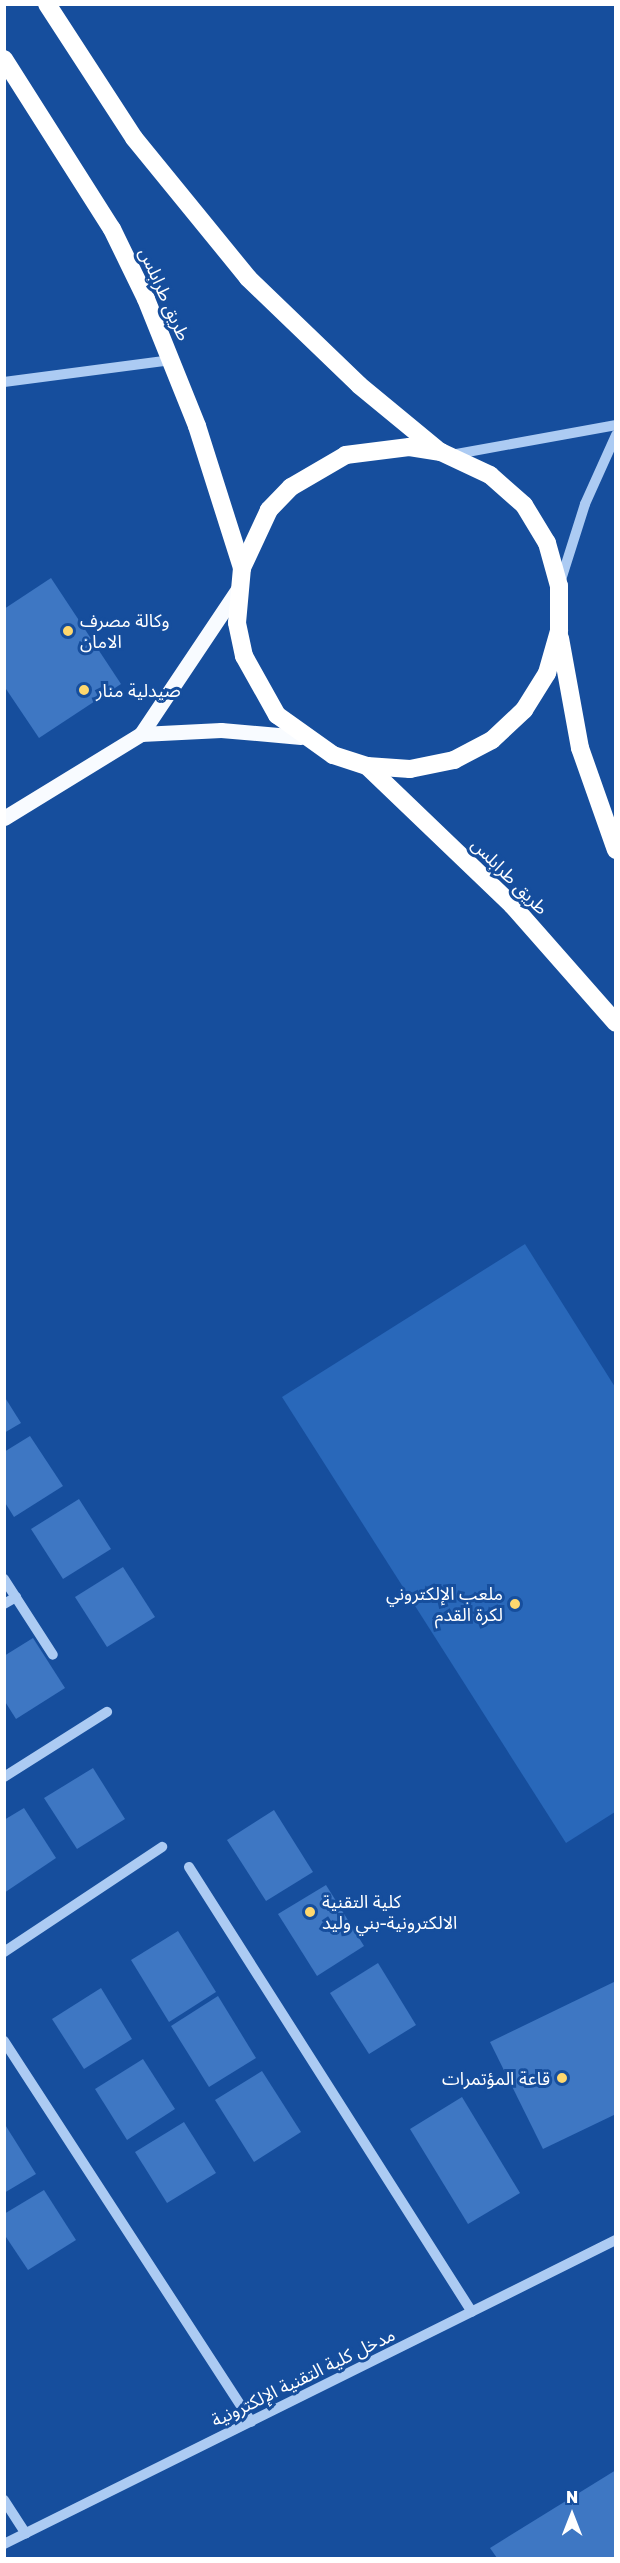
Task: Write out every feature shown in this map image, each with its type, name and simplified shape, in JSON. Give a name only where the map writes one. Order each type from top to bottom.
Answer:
[{"type":"highway","points":[[47,4],[134,138],[248,278],[359,385],[446,454],[490,475],[524,505],[547,543],[560,586],[559,631],[577,738],[615,850]]},
{"type":"highway","name":"طريق طرابلس","points":[[4,59],[112,229],[172,360],[242,567]]},
{"type":"highway","points":[[446,454],[377,448],[317,468],[269,510],[242,567],[238,589],[244,656],[276,715],[302,737],[367,766],[410,769],[454,760],[492,740],[524,710],[547,673],[559,631]]},
{"type":"highway","name":"طريق طرابلس","points":[[367,766],[512,905],[615,1023]]},
{"type":"main road","points":[[4,818],[141,734],[238,589]]},
{"type":"main road","points":[[141,734],[221,730],[302,737]]},
{"type":"street","points":[[4,382],[172,360]]},
{"type":"street","points":[[446,454],[615,425]]},
{"type":"street","points":[[560,586],[585,504],[615,435]]},
{"type":"street","points":[[4,1579],[53,1655]]},
{"type":"street","points":[[4,1604],[16,1597]]},
{"type":"street","points":[[4,1777],[107,1712]]},
{"type":"street","points":[[4,1952],[162,1847]]},
{"type":"street","points":[[189,1868],[472,2312]]},
{"type":"street","points":[[4,2041],[250,2422]]},
{"type":"street","name":"مدخل كلية التقنية الإلكترونية","points":[[4,2544],[615,2240]]},
{"type":"street","points":[[4,2500],[26,2534]]},
{"type":"shaded area","name":"ملعب الإلكتروني لكرة القدم","points":[[525,1244],[615,1387],[615,1812],[566,1843],[282,1397]]},
{"type":"building","points":[[51,578],[121,684],[39,738],[4,686],[4,609]]},
{"type":"building","points":[[4,1396],[21,1423],[4,1433]]},
{"type":"building","points":[[30,1436],[63,1486],[14,1517],[4,1501],[4,1452]]},
{"type":"building","points":[[79,1499],[111,1549],[63,1579],[31,1529]]},
{"type":"building","points":[[123,1567],[155,1617],[107,1647],[75,1597]]},
{"type":"building","points":[[33,1638],[65,1688],[16,1719],[4,1700],[4,1656]]},
{"type":"building","points":[[93,1768],[125,1819],[77,1849],[44,1798]]},
{"type":"building","points":[[24,1808],[56,1858],[4,1893],[4,1820]]},
{"type":"building","points":[[274,1810],[313,1872],[266,1901],[227,1840]]},
{"type":"building","points":[[326,1885],[364,1946],[317,1976],[278,1914]]},
{"type":"building","points":[[178,1931],[216,1992],[169,2022],[131,1960]]},
{"type":"building","points":[[378,1963],[416,2025],[369,2054],[330,1993]]},
{"type":"building","name":"قاعة المؤتمرات","points":[[616,1981],[616,2114],[543,2149],[490,2042]]},
{"type":"building","points":[[101,1988],[132,2039],[84,2069],[52,2019]]},
{"type":"building","points":[[218,1996],[256,2058],[209,2087],[171,2026]]},
{"type":"building","points":[[143,2059],[175,2109],[127,2140],[95,2089]]},
{"type":"building","points":[[262,2071],[301,2132],[254,2162],[215,2100]]},
{"type":"building","points":[[462,2097],[520,2193],[468,2224],[410,2129]]},
{"type":"building","points":[[184,2122],[216,2173],[167,2203],[135,2152]]},
{"type":"building","points":[[4,2123],[36,2174],[4,2193]]},
{"type":"building","points":[[44,2190],[76,2240],[28,2270],[4,2234],[4,2214]]},
{"type":"building","points":[[616,2470],[616,2558],[497,2558],[490,2548]]},
{"type":"place","name":"وكالة مصرف الامان","points":[[68,631]]},
{"type":"place","name":"صيدلية منار","points":[[84,690]]},
{"type":"place","name":"ملعب الإلكتروني لكرة القدم","points":[[515,1604]]},
{"type":"place","name":"كلية التقنية الالكترونية-بني وليد","points":[[310,1912]]},
{"type":"place","name":"قاعة المؤتمرات","points":[[562,2078]]}]
